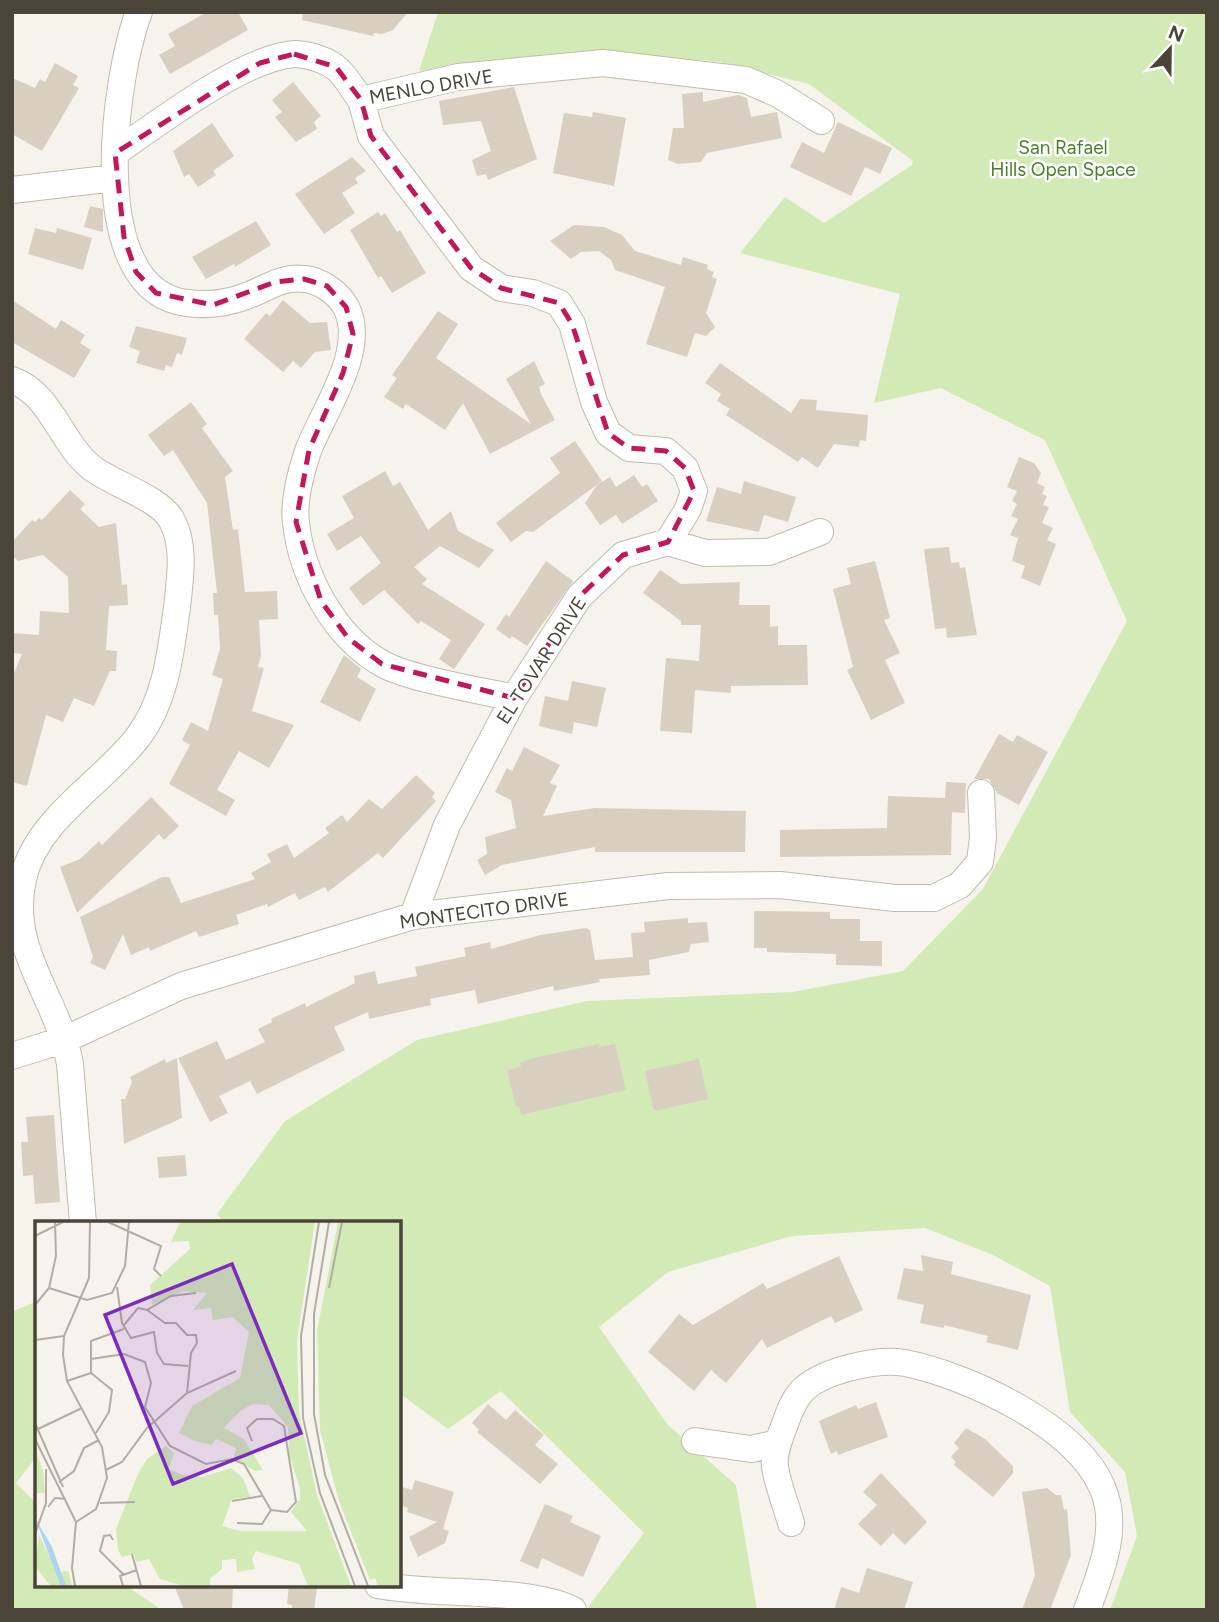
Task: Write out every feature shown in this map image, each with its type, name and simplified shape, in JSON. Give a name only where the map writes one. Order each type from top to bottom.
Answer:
[{"type":"street","points":[[139,12],[120,82],[115,165],[124,237],[136,272],[156,293],[184,303],[213,305],[249,295],[275,282],[304,279],[327,286],[346,307],[353,334],[343,373],[309,450],[298,486],[296,522],[306,562],[321,601],[348,638],[382,664],[513,698]]},
{"type":"street","name":"MENLO DRIVE","points":[[12,190],[115,165],[233,77],[260,63],[294,54],[317,58],[336,67],[361,100],[458,77],[603,63],[746,80],[778,94],[821,121]]},
{"type":"street","points":[[361,100],[371,136],[471,268],[501,288],[533,293],[559,303],[572,324],[594,402],[608,433],[629,448],[666,451],[685,468],[694,491],[688,509],[668,542],[705,553],[769,552],[820,532]]},
{"type":"street","points":[[12,380],[37,394],[71,448],[90,467],[112,483],[162,508],[178,534],[181,571],[170,659],[151,717],[114,766],[57,820],[39,842],[23,875],[19,912],[22,942],[66,1039],[83,1221]]},
{"type":"street","name":"EL TOVAR DRIVE","points":[[413,916],[447,825],[513,698],[579,597],[623,555],[668,542]]},
{"type":"street","name":"MONTECITO DRIVE","points":[[12,1056],[66,1039],[181,986],[413,916],[668,886],[780,885],[895,898],[934,898],[960,885],[975,871],[983,850],[981,793]]},
{"type":"street","points":[[791,1523],[775,1465],[778,1443],[792,1406],[805,1388],[846,1367],[902,1362],[965,1381],[1038,1418],[1080,1457],[1102,1485],[1109,1512],[1106,1560],[1087,1610]]},
{"type":"street","points":[[695,1441],[751,1449],[778,1443]]},
{"type":"street","points":[[387,1587],[406,1591],[532,1599],[573,1610]]},
{"type":"highlighted area","points":[[294,54],[336,67],[361,100],[371,136],[471,268],[501,288],[559,303],[572,324],[608,433],[629,448],[666,451],[685,468],[694,491],[668,542],[623,555],[579,597],[514,698],[382,664],[348,638],[321,601],[296,522],[309,450],[343,373],[353,334],[346,307],[327,286],[304,279],[275,282],[213,305],[156,293],[136,272],[124,237],[115,153],[260,63]]},
{"type":"green space","name":"San Rafael Hills Open Space","points":[[438,12],[1207,12],[1207,1610],[1110,1610],[1137,1536],[1125,1472],[1070,1412],[1050,1286],[993,1255],[925,1228],[792,1236],[668,1272],[599,1327],[668,1425],[736,1485],[757,1610],[592,1610],[588,1607],[644,1533],[501,1391],[448,1429],[401,1394],[401,1221],[223,1221],[217,1214],[285,1121],[417,1040],[587,1001],[793,992],[903,971],[983,889],[1127,621],[1045,440],[941,388],[874,403],[900,294],[740,253],[785,197],[824,223],[912,165],[913,161],[809,84],[720,62],[595,50],[419,71]]},
{"type":"green space","points":[[35,1302],[35,1459],[16,1483],[35,1502],[35,1587],[128,1587],[162,1610],[12,1610],[12,1312]]},
{"type":"building","points":[[207,12],[238,12],[248,30],[170,74],[159,55],[175,46],[168,34]]},
{"type":"building","points":[[303,12],[408,12],[393,30],[382,34],[374,33],[373,36],[302,20]]},
{"type":"building","points":[[55,63],[78,76],[73,85],[79,88],[42,151],[12,134],[12,78],[35,88],[40,79],[45,82]]},
{"type":"building","points":[[293,82],[321,116],[314,122],[317,129],[296,142],[275,117],[282,112],[272,100]]},
{"type":"building","points":[[514,87],[537,159],[488,180],[486,174],[477,176],[472,160],[491,151],[481,121],[443,125],[439,101]]},
{"type":"building","points":[[703,92],[703,102],[738,95],[747,98],[751,117],[777,112],[782,138],[707,153],[701,162],[678,164],[668,160],[673,128],[684,128],[682,94]]},
{"type":"building","points":[[593,112],[626,118],[614,186],[553,173],[564,113],[592,117]]},
{"type":"building","points":[[838,122],[892,148],[880,174],[865,167],[851,196],[790,167],[802,142],[824,153]]},
{"type":"building","points":[[212,123],[234,156],[213,171],[216,175],[198,187],[189,174],[184,177],[173,151]]},
{"type":"building","points":[[352,157],[366,171],[355,178],[358,183],[342,193],[355,213],[324,234],[295,194]]},
{"type":"building","points":[[90,206],[103,209],[103,232],[84,227]]},
{"type":"building","points":[[378,212],[381,216],[385,213],[397,232],[400,230],[426,273],[392,293],[381,276],[378,278],[350,230]]},
{"type":"building","points":[[256,221],[271,245],[235,267],[234,264],[206,279],[192,257]]},
{"type":"building","points":[[574,225],[604,227],[622,235],[635,251],[681,265],[683,257],[708,265],[707,269],[714,272],[712,277],[717,279],[706,313],[715,327],[706,336],[695,333],[687,357],[646,344],[665,287],[615,270],[611,260],[599,251],[581,252],[571,259],[550,241]]},
{"type":"building","points":[[35,228],[56,233],[57,228],[92,238],[83,270],[28,254]]},
{"type":"building","points":[[12,300],[56,329],[61,320],[85,335],[80,343],[91,350],[74,378],[12,342]]},
{"type":"building","points":[[283,300],[310,323],[327,322],[331,350],[315,352],[301,368],[293,361],[283,372],[244,339],[266,313],[270,316]]},
{"type":"building","points":[[438,311],[458,324],[436,358],[531,424],[506,379],[534,361],[545,384],[539,387],[541,394],[555,420],[490,454],[463,403],[445,430],[406,404],[403,409],[384,397],[397,378],[392,375]]},
{"type":"building","points":[[136,326],[187,338],[182,355],[177,353],[172,367],[166,365],[164,371],[136,363],[140,351],[129,347]]},
{"type":"building","points":[[720,363],[791,413],[800,399],[817,400],[816,410],[868,415],[866,441],[860,440],[859,447],[834,444],[818,468],[802,457],[798,462],[726,415],[730,409],[717,401],[721,394],[705,383]]},
{"type":"building","points":[[191,402],[207,424],[202,428],[233,471],[225,477],[233,530],[238,529],[245,592],[277,591],[278,619],[259,620],[261,656],[258,667],[264,668],[252,711],[294,725],[269,768],[239,751],[217,790],[235,800],[226,816],[169,784],[190,745],[182,740],[191,722],[208,731],[223,679],[212,675],[220,649],[218,615],[214,615],[213,593],[217,593],[207,503],[173,450],[164,456],[148,435]]},
{"type":"building","points":[[575,441],[602,481],[533,532],[526,531],[511,542],[496,523],[560,473],[550,458]]},
{"type":"building","points":[[1019,457],[1034,463],[1041,473],[1037,483],[1045,487],[1042,494],[1047,496],[1043,505],[1049,507],[1042,523],[1053,528],[1047,540],[1056,544],[1040,586],[1021,578],[1025,566],[1012,561],[1018,538],[1010,535],[1018,519],[1011,516],[1017,504],[1012,501],[1017,491],[1007,487]]},
{"type":"building","points":[[385,471],[393,486],[400,482],[428,530],[451,511],[458,531],[494,550],[479,568],[440,546],[414,567],[427,579],[422,584],[485,624],[454,669],[439,659],[451,640],[421,621],[418,624],[384,590],[363,606],[349,588],[381,563],[361,536],[337,551],[327,534],[354,518],[342,496]]},
{"type":"building","points":[[634,475],[642,487],[647,484],[658,501],[622,524],[616,515],[600,525],[585,503],[597,485],[610,477],[616,487]]},
{"type":"building","points":[[744,481],[796,497],[788,522],[764,515],[759,532],[706,521],[717,487],[741,494]]},
{"type":"building","points":[[70,490],[85,504],[80,509],[99,527],[116,523],[122,585],[127,584],[128,605],[109,606],[106,650],[117,651],[116,671],[110,671],[94,706],[74,698],[63,722],[46,715],[27,786],[12,782],[12,678],[22,654],[12,653],[12,633],[39,635],[40,611],[69,613],[68,577],[43,555],[18,561],[12,555],[12,542],[32,520],[42,520]]},
{"type":"building","points":[[949,547],[951,563],[959,562],[960,568],[965,567],[977,635],[947,638],[946,628],[935,629],[924,549]]},
{"type":"building","points":[[546,561],[573,581],[527,646],[496,629],[506,614],[509,617]]},
{"type":"building","points":[[875,561],[890,618],[884,620],[900,653],[885,660],[905,703],[871,720],[847,670],[853,667],[833,589],[851,584],[847,568]]},
{"type":"building","points":[[660,570],[681,584],[740,582],[739,605],[770,605],[770,627],[778,626],[778,645],[807,645],[808,685],[731,686],[731,693],[695,690],[692,733],[660,731],[666,658],[699,661],[701,625],[681,625],[681,621],[643,593]]},
{"type":"building","points":[[344,655],[361,669],[357,677],[376,689],[360,722],[320,702]]},
{"type":"building","points":[[572,681],[606,688],[597,727],[574,722],[572,734],[539,726],[545,696],[568,701]]},
{"type":"building","points":[[999,734],[1013,742],[1017,735],[1048,752],[1019,805],[997,793],[989,779],[974,779]]},
{"type":"building","points":[[524,747],[560,765],[550,783],[557,786],[543,816],[595,808],[746,811],[745,852],[595,852],[595,847],[502,865],[485,875],[477,860],[487,854],[485,837],[516,828],[511,800],[495,792],[507,768],[512,771]]},
{"type":"building","points":[[416,775],[435,793],[432,797],[436,801],[383,858],[378,853],[328,892],[325,887],[299,900],[295,893],[268,907],[267,904],[236,915],[239,924],[199,937],[196,931],[150,951],[149,947],[131,955],[123,934],[105,970],[90,963],[93,957],[80,917],[162,877],[169,877],[181,903],[255,879],[251,873],[271,862],[267,854],[287,844],[294,858],[329,833],[325,828],[342,815],[347,822],[369,799],[382,809]]},
{"type":"building","points":[[946,782],[966,783],[965,813],[952,812],[951,855],[780,857],[780,830],[887,828],[888,796],[945,798]]},
{"type":"building","points":[[151,797],[179,826],[164,840],[159,834],[77,913],[60,867],[80,859],[99,841],[102,845]]},
{"type":"building","points":[[754,911],[830,912],[830,919],[860,919],[860,941],[882,941],[882,966],[836,965],[836,954],[767,952],[767,948],[754,948]]},
{"type":"building","points":[[688,918],[688,923],[707,922],[709,942],[691,944],[689,952],[649,960],[650,975],[599,979],[600,982],[554,991],[553,986],[478,1004],[475,990],[430,999],[431,1005],[369,1019],[368,1012],[334,1027],[345,1050],[257,1094],[250,1081],[219,1096],[228,1113],[210,1122],[178,1058],[217,1041],[226,1060],[265,1042],[258,1029],[272,1022],[271,1019],[305,1003],[306,1007],[355,983],[354,976],[375,971],[378,984],[417,976],[415,967],[466,956],[464,948],[490,942],[491,949],[540,935],[586,928],[590,930],[595,960],[633,957],[631,933],[645,932],[644,922]]},
{"type":"building","points":[[599,1044],[599,1047],[615,1044],[626,1090],[521,1115],[519,1106],[516,1107],[507,1070],[521,1067],[520,1063],[533,1058]]},
{"type":"building","points":[[177,1058],[182,1118],[124,1144],[121,1099],[125,1099],[132,1082],[130,1077],[165,1059],[166,1063]]},
{"type":"building","points":[[699,1059],[708,1099],[654,1111],[645,1071]]},
{"type":"building","points":[[54,1115],[60,1202],[35,1204],[33,1175],[23,1176],[21,1142],[28,1142],[26,1117]]},
{"type":"building","points":[[185,1155],[187,1176],[159,1178],[157,1157]]},
{"type":"building","points":[[921,1255],[953,1262],[951,1274],[1031,1295],[1018,1350],[986,1342],[988,1336],[944,1325],[944,1328],[920,1323],[924,1305],[897,1299],[904,1268],[923,1271]]},
{"type":"building","points":[[839,1256],[863,1310],[835,1323],[831,1316],[767,1348],[762,1339],[726,1383],[711,1370],[694,1391],[648,1352],[679,1314],[693,1325],[763,1283],[767,1289]]},
{"type":"building","points":[[876,1402],[888,1437],[838,1455],[837,1451],[831,1454],[819,1421],[856,1405],[858,1409]]},
{"type":"building","points":[[488,1404],[506,1420],[515,1410],[544,1435],[535,1445],[558,1464],[540,1484],[477,1432],[479,1430],[472,1423]]},
{"type":"building","points":[[966,1428],[985,1439],[1013,1466],[1013,1473],[993,1497],[954,1465],[956,1462],[951,1457],[959,1448],[954,1443]]},
{"type":"building","points":[[881,1473],[927,1522],[905,1545],[893,1533],[881,1546],[858,1524],[877,1505],[863,1492]]},
{"type":"building","points":[[415,1480],[454,1492],[443,1529],[449,1531],[445,1543],[418,1557],[409,1537],[437,1522],[407,1512],[408,1508],[401,1506],[401,1487],[412,1490]]},
{"type":"building","points":[[1047,1488],[1056,1495],[1061,1495],[1064,1510],[1067,1509],[1071,1555],[1050,1610],[1022,1610],[1035,1575],[1022,1492]]},
{"type":"building","points":[[545,1504],[573,1516],[570,1522],[601,1536],[583,1577],[542,1558],[538,1569],[520,1561]]},
{"type":"building","points":[[867,1568],[913,1582],[904,1610],[834,1610],[841,1587],[859,1593]]},
{"type":"building","points":[[175,1587],[233,1587],[232,1610],[184,1610]]},
{"type":"building","points":[[289,1587],[317,1587],[314,1610],[292,1610],[292,1605],[287,1604]]}]
